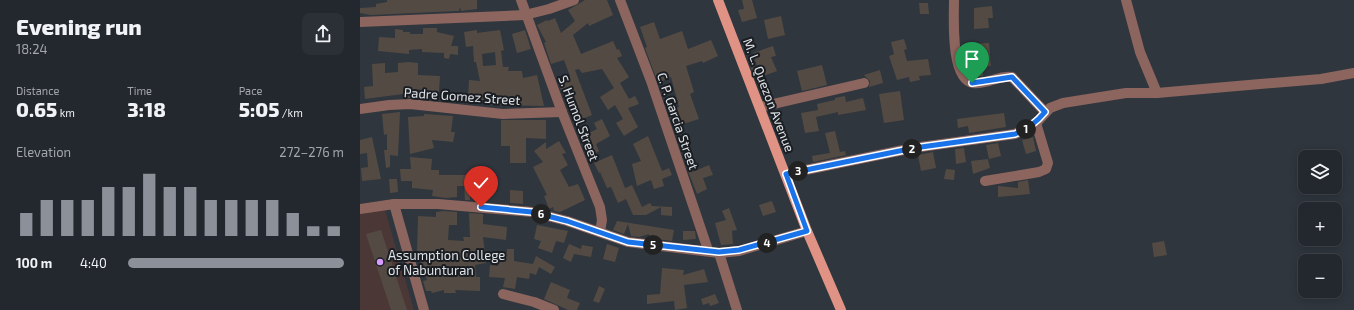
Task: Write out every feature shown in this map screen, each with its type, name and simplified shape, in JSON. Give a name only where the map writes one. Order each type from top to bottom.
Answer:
[{"type":"main road","name":"M. L. Quezon Avenue","points":[[718,0],[807,231],[841,310]]},
{"type":"street","name":"S. Humol Street","points":[[521,0],[525,15],[562,112],[600,207],[602,220],[600,232]]},
{"type":"street","points":[[360,22],[525,15],[549,10],[574,0]]},
{"type":"street","name":"C. P. Garcia Street","points":[[620,0],[651,81],[708,250]]},
{"type":"street","points":[[954,0],[957,65],[961,76],[972,83],[1012,77],[1045,112]]},
{"type":"street","points":[[1126,0],[1140,52],[1157,93]]},
{"type":"street","points":[[786,174],[914,148],[1015,134],[1036,123],[1045,112],[1063,103],[1126,93],[1157,93],[1321,79],[1354,73]]},
{"type":"street","points":[[760,107],[864,83]]},
{"type":"street","name":"Padre Gomez Street","points":[[360,109],[410,104],[504,114],[562,112]]},
{"type":"street","points":[[985,181],[1039,172],[1046,169],[1048,163],[1036,123]]},
{"type":"street","points":[[394,204],[424,310]]},
{"type":"street","points":[[360,209],[394,204],[438,204],[532,212],[628,242],[719,252],[739,250],[807,231]]},
{"type":"street","points":[[719,252],[738,310]]},
{"type":"street","points":[[503,294],[534,302],[554,310]]},
{"type":"shaded area","name":"Assumption College of Nabunturan","points":[[385,210],[414,310],[360,310],[360,213]]},
{"type":"building","points":[[387,0],[477,0],[477,9],[461,11],[460,7],[459,11],[371,15],[360,13],[360,8],[376,7],[376,4],[387,2]]},
{"type":"building","points":[[585,0],[607,0],[613,15],[589,26],[588,23],[573,35],[581,54],[613,41],[617,50],[619,49],[622,56],[617,58],[629,77],[620,83],[629,99],[635,96],[639,104],[628,108],[638,127],[624,136],[616,123],[623,119],[615,105],[608,110],[600,97],[614,88],[602,69],[582,73],[579,69],[575,70],[592,115],[578,121],[572,104],[568,106],[557,80],[570,76],[564,60],[551,64],[544,43],[546,42],[537,25],[555,18],[561,33],[575,21],[568,10]]},
{"type":"building","points":[[742,0],[752,0],[757,18],[742,22],[738,10],[744,9]]},
{"type":"building","points":[[919,3],[928,3],[929,14],[920,14]]},
{"type":"building","points":[[992,6],[993,18],[988,18],[989,28],[974,29],[974,8]]},
{"type":"building","points":[[781,16],[785,35],[768,39],[764,20]]},
{"type":"building","points":[[654,22],[660,39],[682,31],[688,49],[711,40],[718,56],[703,63],[702,61],[686,66],[694,92],[690,94],[699,119],[674,127],[668,111],[679,107],[671,77],[658,83],[645,48],[647,47],[640,27]]},
{"type":"building","points":[[423,28],[437,28],[437,32],[454,36],[451,46],[458,46],[458,55],[450,54],[449,59],[444,58],[444,53],[422,52],[422,49],[409,50],[409,54],[378,51],[379,37],[395,38],[395,29],[403,30],[403,32],[410,32],[410,34],[423,34]]},
{"type":"building","points":[[477,30],[477,33],[500,30],[504,50],[501,51],[503,67],[509,67],[508,71],[522,71],[523,78],[537,75],[544,106],[491,105],[491,101],[468,99],[469,80],[480,81],[476,62],[474,62],[473,46],[466,47],[464,32]],"holes":[[[495,52],[496,65],[483,66],[482,54]]]},
{"type":"building","points":[[525,30],[531,49],[517,53],[512,34]]},
{"type":"building","points":[[904,39],[907,49],[904,50],[907,61],[928,59],[931,75],[919,76],[920,80],[910,82],[909,77],[897,80],[889,56],[894,54],[891,42]]},
{"type":"building","points":[[989,43],[991,66],[982,67],[983,76],[975,77],[972,44]]},
{"type":"building","points":[[773,46],[776,56],[771,57],[777,71],[755,79],[751,68],[757,66],[753,53]]},
{"type":"building","points":[[385,63],[385,73],[398,72],[398,63],[418,63],[418,75],[440,76],[439,92],[414,89],[413,98],[403,98],[403,94],[365,99],[364,87],[373,86],[372,64]]},
{"type":"building","points":[[822,65],[827,85],[802,91],[797,71]]},
{"type":"building","points":[[880,70],[883,83],[869,87],[870,81],[864,75]]},
{"type":"building","points":[[900,91],[904,120],[884,123],[879,94]]},
{"type":"building","points":[[845,96],[846,102],[863,98],[866,110],[838,115],[838,112],[816,117],[819,131],[805,133],[801,113],[818,110],[817,104]]},
{"type":"building","points":[[400,112],[398,156],[390,155],[390,167],[386,168],[384,150],[387,150],[387,134],[384,135],[382,114]]},
{"type":"building","points":[[1004,113],[1006,127],[969,133],[968,126],[958,128],[957,119]]},
{"type":"building","points":[[424,114],[453,116],[451,132],[455,132],[453,142],[432,140],[434,148],[410,154],[408,117],[424,116]]},
{"type":"building","points":[[602,119],[610,136],[596,144],[599,151],[593,155],[583,136],[597,129],[594,123]]},
{"type":"building","points":[[501,120],[546,120],[546,139],[526,138],[526,163],[510,163],[510,146],[501,146]]},
{"type":"building","points":[[835,131],[840,152],[845,151],[846,155],[813,162],[812,156],[830,153],[825,133]]},
{"type":"building","points":[[648,136],[662,171],[669,168],[672,175],[662,179],[664,186],[654,189],[651,180],[637,186],[632,164],[641,161],[633,144]]},
{"type":"building","points":[[372,137],[381,179],[362,181],[361,168],[368,167],[367,153],[360,154],[360,140]]},
{"type":"building","points":[[1033,137],[1036,151],[1026,154],[1022,140]]},
{"type":"building","points":[[559,141],[566,153],[562,154],[568,165],[560,170],[569,187],[578,184],[585,200],[560,212],[554,211],[553,207],[549,209],[544,196],[547,195],[533,167],[543,162],[534,151],[546,142],[546,149]]},
{"type":"building","points":[[998,143],[1001,156],[989,159],[986,145]]},
{"type":"building","points":[[964,148],[966,162],[956,164],[955,149]]},
{"type":"building","points":[[933,152],[936,168],[921,171],[918,155]]},
{"type":"building","points":[[612,155],[625,188],[632,185],[642,207],[650,203],[652,206],[672,207],[672,216],[661,215],[661,207],[646,215],[633,215],[626,199],[618,203],[611,187],[607,188],[594,163]]},
{"type":"building","points":[[410,157],[432,159],[431,170],[439,170],[439,175],[470,175],[470,200],[465,200],[464,186],[457,186],[457,197],[446,198],[432,196],[433,190],[412,188],[412,181],[401,181],[400,169],[411,169]]},
{"type":"building","points":[[988,159],[990,168],[973,174],[971,161]]},
{"type":"building","points":[[709,165],[713,175],[703,178],[707,189],[697,194],[688,171],[690,170],[692,172]]},
{"type":"building","points":[[946,169],[955,170],[954,180],[944,179]]},
{"type":"building","points":[[389,179],[397,179],[398,192],[390,193]]},
{"type":"building","points":[[1028,180],[1030,194],[998,197],[998,186],[1018,188],[1018,182]]},
{"type":"building","points":[[510,190],[523,191],[523,204],[510,203]]},
{"type":"building","points":[[772,201],[776,212],[763,216],[759,205]]},
{"type":"building","points":[[729,208],[737,230],[732,231],[733,244],[721,245],[715,223],[726,220],[722,211]]},
{"type":"building","points":[[436,212],[457,212],[457,225],[449,225],[448,240],[464,241],[463,237],[470,237],[469,213],[483,214],[483,224],[507,227],[506,240],[483,237],[486,263],[475,265],[476,277],[480,277],[480,291],[455,290],[456,293],[444,293],[444,290],[432,293],[431,291],[426,291],[423,281],[427,280],[420,260],[417,260],[415,253],[417,252],[418,216],[436,217]]},
{"type":"building","points":[[617,221],[674,230],[672,241],[649,238],[649,234],[639,237],[631,236],[628,224],[624,234],[613,230]]},
{"type":"building","points":[[537,225],[568,231],[564,243],[556,241],[552,253],[538,248],[541,241],[534,239]]},
{"type":"building","points":[[381,230],[407,310],[391,310],[366,234]]},
{"type":"building","points":[[683,231],[695,231],[696,239],[683,240]]},
{"type":"building","points":[[1164,241],[1167,255],[1154,257],[1152,243]]},
{"type":"building","points":[[569,244],[581,249],[582,245],[593,247],[591,257],[574,254],[571,262],[563,258]]},
{"type":"building","points":[[607,244],[619,248],[615,262],[603,259]]},
{"type":"building","points":[[507,249],[514,249],[514,261],[533,264],[536,256],[555,267],[551,274],[539,267],[536,275],[530,273],[529,279],[517,277],[515,289],[503,287],[505,278],[489,277],[490,265],[498,266],[499,252],[507,253]]},
{"type":"building","points":[[662,268],[684,270],[683,275],[704,269],[708,282],[684,285],[687,308],[675,310],[674,301],[647,304],[647,295],[660,294]]},
{"type":"building","points":[[551,282],[570,290],[567,298],[580,303],[577,310],[568,310],[544,299]]},
{"type":"building","points":[[599,286],[605,289],[599,303],[593,301]]},
{"type":"building","points":[[715,294],[719,303],[710,306],[709,303],[703,305],[701,299]]},
{"type":"place","name":"Assumption College of Nabunturan","points":[[380,262]]},
{"type":"route","points":[[481,207],[532,212],[567,221],[628,242],[719,252],[739,250],[807,231],[786,174],[914,148],[960,143],[1015,134],[1036,123],[1045,112],[1016,79],[1012,77],[1009,76],[972,83]]}]
